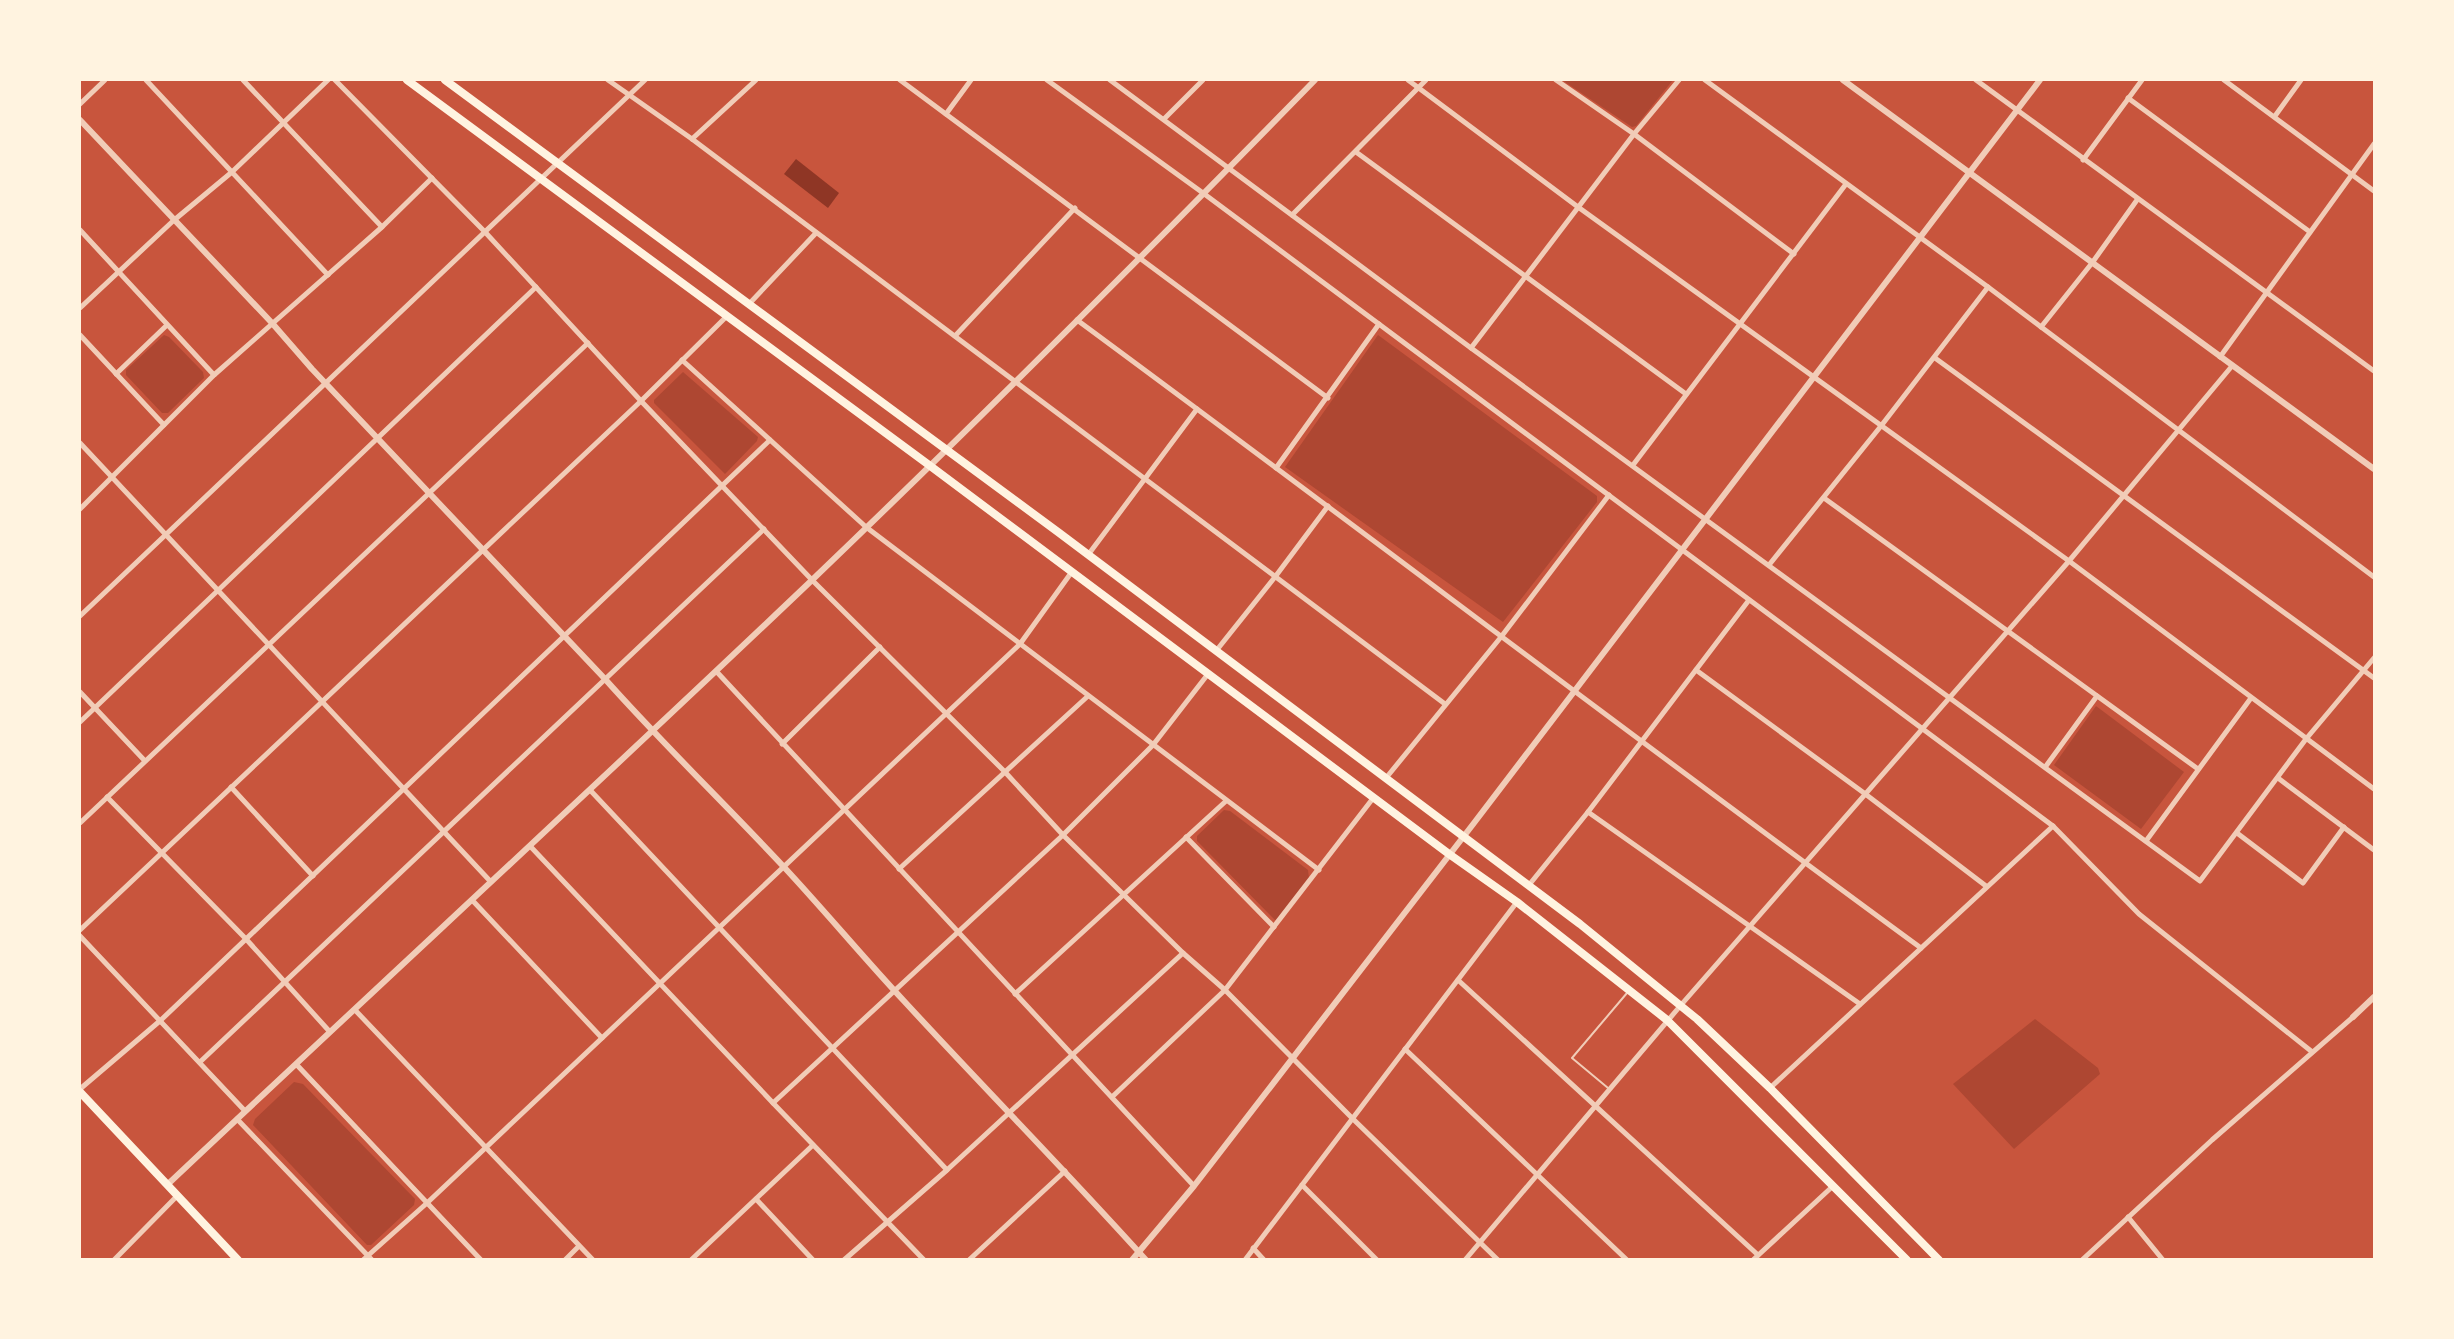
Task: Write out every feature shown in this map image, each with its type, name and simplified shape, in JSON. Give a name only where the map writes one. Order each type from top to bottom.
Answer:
[{"type":"highway","points":[[80,1090],[238,1260]]},
{"type":"main road","points":[[407,80],[929,465],[1449,854],[1517,902],[1629,990],[1667,1020],[1907,1259]]},
{"type":"main road","points":[[445,80],[1088,555],[1529,885],[1680,1005],[1770,1088],[1939,1260]]},
{"type":"street","points":[[80,104],[105,80]]},
{"type":"street","points":[[146,80],[328,275]]},
{"type":"street","points":[[243,80],[382,227]]},
{"type":"street","points":[[80,308],[173,220],[232,172],[328,80]]},
{"type":"street","points":[[335,80],[485,232],[641,401],[812,580],[1005,771],[1063,835],[1183,953],[1225,990],[1498,1260]]},
{"type":"street","points":[[608,80],[692,139],[1444,704]]},
{"type":"street","points":[[80,616],[645,80]]},
{"type":"street","points":[[692,139],[756,80]]},
{"type":"street","points":[[900,80],[1328,398]]},
{"type":"street","points":[[946,114],[971,80]]},
{"type":"street","points":[[1047,80],[1203,193],[2053,826],[2139,914],[2311,1051]]},
{"type":"street","points":[[1110,80],[1227,169],[1949,698],[2046,766],[2200,881],[2306,739],[2374,658]]},
{"type":"street","points":[[1164,119],[1203,80]]},
{"type":"street","points":[[166,1185],[473,901],[812,580],[1141,257],[1315,80]]},
{"type":"street","points":[[1408,80],[1578,207],[2069,561],[2374,789]]},
{"type":"street","points":[[1292,215],[1426,80]]},
{"type":"street","points":[[1556,80],[1794,254]]},
{"type":"street","points":[[1471,348],[1578,207],[1679,80]]},
{"type":"street","points":[[1705,80],[1988,287],[2374,577]]},
{"type":"street","points":[[1843,80],[2374,469]]},
{"type":"street","points":[[1976,80],[2137,200],[2374,370]]},
{"type":"street","points":[[1132,1260],[1194,1186],[1463,837],[1812,376],[2040,80]]},
{"type":"street","points":[[2084,160],[2142,80]]},
{"type":"street","points":[[2224,80],[2374,191]]},
{"type":"street","points":[[2275,116],[2301,80]]},
{"type":"street","points":[[2128,98],[2310,231]]},
{"type":"street","points":[[80,120],[273,323],[325,383],[652,731],[783,866],[896,992],[1146,1260]]},
{"type":"street","points":[[2220,357],[2374,144]]},
{"type":"street","points":[[1356,152],[1686,394]]},
{"type":"street","points":[[80,509],[214,375],[382,227],[432,178]]},
{"type":"street","points":[[1633,465],[1846,184]]},
{"type":"street","points":[[2041,327],[2092,263],[2137,200]]},
{"type":"street","points":[[955,336],[1075,208]]},
{"type":"street","points":[[80,230],[214,375]]},
{"type":"street","points":[[749,304],[816,233]]},
{"type":"street","points":[[80,722],[536,287]]},
{"type":"street","points":[[1769,565],[1935,358],[1988,287]]},
{"type":"street","points":[[80,930],[641,401],[727,316]]},
{"type":"street","points":[[1077,320],[1641,742],[1921,948]]},
{"type":"street","points":[[1276,468],[1379,324]]},
{"type":"street","points":[[116,374],[167,325]]},
{"type":"street","points":[[80,335],[164,426]]},
{"type":"street","points":[[80,823],[588,343]]},
{"type":"street","points":[[1935,358],[2374,678]]},
{"type":"street","points":[[682,360],[866,527],[1319,870]]},
{"type":"street","points":[[1465,1260],[1667,1020],[1864,793],[1923,727],[1933,719],[2125,496],[2232,366]]},
{"type":"street","points":[[1088,555],[1197,409]]},
{"type":"street","points":[[80,1090],[161,1020],[770,440]]},
{"type":"street","points":[[80,443],[491,882]]},
{"type":"street","points":[[1386,778],[1444,704],[1501,637],[1610,495]]},
{"type":"street","points":[[1824,498],[2198,769]]},
{"type":"street","points":[[1216,651],[1275,578],[1328,506]]},
{"type":"street","points":[[200,1062],[764,529]]},
{"type":"street","points":[[237,1119],[368,1258],[945,712],[1020,644],[1071,573]]},
{"type":"street","points":[[1529,885],[1588,812],[1749,600]]},
{"type":"street","points":[[782,744],[880,647]]},
{"type":"street","points":[[1696,670],[1986,886]]},
{"type":"street","points":[[716,671],[1194,1186]]},
{"type":"street","points":[[772,1103],[896,992],[1063,835],[1153,745],[1208,674]]},
{"type":"street","points":[[80,692],[145,761]]},
{"type":"street","points":[[899,869],[1088,696]]},
{"type":"street","points":[[2046,766],[2097,696]]},
{"type":"street","points":[[2146,841],[2251,698]]},
{"type":"street","points":[[2278,778],[2374,850]]},
{"type":"street","points":[[231,787],[313,876]]},
{"type":"street","points":[[590,790],[947,1170]]},
{"type":"street","points":[[107,797],[246,939],[330,1032]]},
{"type":"street","points":[[1112,1096],[1225,990],[1374,797]]},
{"type":"street","points":[[1015,994],[1226,801]]},
{"type":"street","points":[[1588,812],[1860,1004]]},
{"type":"street","points":[[1770,1088],[2053,826]]},
{"type":"street","points":[[2237,833],[2303,883],[2344,827]]},
{"type":"street","points":[[1186,837],[1274,927]]},
{"type":"street","points":[[530,846],[772,1103],[924,1260]]},
{"type":"street","points":[[473,901],[602,1038]]},
{"type":"street","points":[[1245,1260],[1517,902]]},
{"type":"street","points":[[80,936],[245,1111]]},
{"type":"street","points":[[844,1260],[887,1220],[947,1170],[1183,953]]},
{"type":"street","points":[[1458,980],[1596,1105],[1755,1257],[1833,1186]]},
{"type":"street","points":[[2082,1260],[2311,1051],[2374,997]]},
{"type":"street","points":[[355,1010],[593,1260]]},
{"type":"street","points":[[1405,1049],[1626,1260]]},
{"type":"street","points":[[296,1064],[481,1260]]},
{"type":"street","points":[[691,1260],[813,1145]]},
{"type":"street","points":[[969,1260],[1065,1171]]},
{"type":"street","points":[[1302,1185],[1377,1260]]},
{"type":"street","points":[[114,1260],[177,1196]]},
{"type":"street","points":[[756,1199],[813,1260]]},
{"type":"street","points":[[2128,1217],[2163,1260]]},
{"type":"street","points":[[565,1260],[579,1246]]},
{"type":"street","points":[[1253,1248],[1264,1260]]},
{"type":"street","points":[[697,1254],[702,1260]]},
{"type":"lane","points":[[1610,1090],[1572,1058],[1629,990]]},
{"type":"shaded area","points":[[1562,80],[1673,80],[1636,126],[1632,127]]},
{"type":"shaded area","points":[[796,159],[839,193],[828,208],[784,174]]},
{"type":"shaded area","points":[[164,335],[169,337],[203,372],[204,378],[168,413],[162,413],[126,375],[126,370]]},
{"type":"shaded area","points":[[1378,335],[1597,496],[1597,502],[1503,622],[1285,467]]},
{"type":"shaded area","points":[[683,372],[758,437],[757,441],[725,474],[654,403],[654,400]]},
{"type":"shaded area","points":[[2096,706],[2184,772],[2141,829],[2054,765]]},
{"type":"shaded area","points":[[1224,810],[1230,811],[1308,870],[1309,878],[1279,919],[1275,920],[1197,841],[1197,836]]},
{"type":"shaded area","points":[[2035,1019],[2098,1068],[2100,1074],[2014,1149],[1953,1084]]},
{"type":"shaded area","points":[[294,1082],[303,1084],[415,1199],[414,1205],[371,1245],[367,1245],[253,1125],[255,1119]]}]
